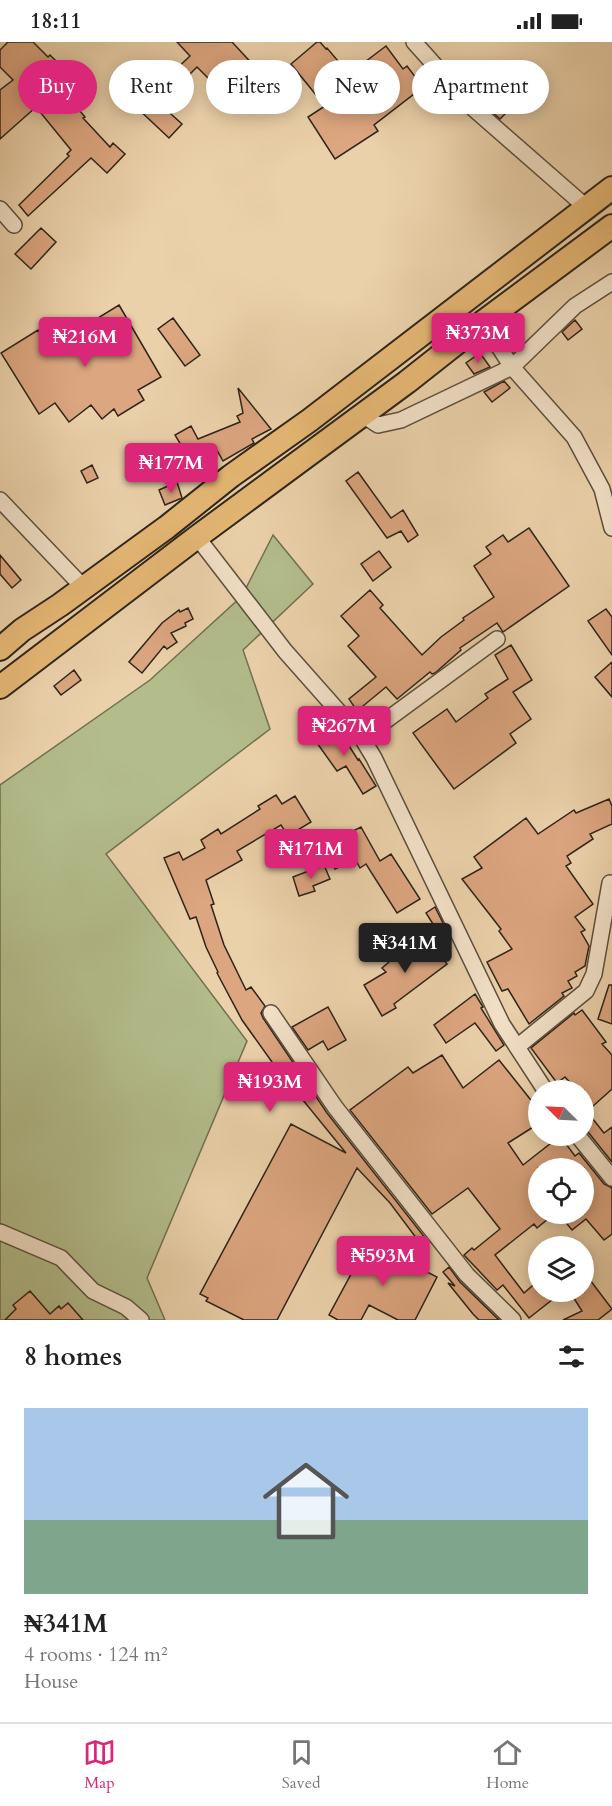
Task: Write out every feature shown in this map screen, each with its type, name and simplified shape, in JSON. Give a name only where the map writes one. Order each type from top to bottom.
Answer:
[{"type":"highway","points":[[0,649],[22,630],[60,605],[310,420],[612,188]]},
{"type":"highway","points":[[0,687],[612,226]]},
{"type":"street","points":[[414,42],[474,109],[586,207]]},
{"type":"street","points":[[0,209],[14,225]]},
{"type":"street","points":[[361,414],[378,425],[401,420],[512,368],[575,306],[612,282]]},
{"type":"street","points":[[483,322],[512,368],[574,437],[602,489],[612,528]]},
{"type":"street","points":[[0,500],[83,587]]},
{"type":"street","points":[[197,537],[285,651],[362,738],[374,758],[502,1024],[538,1080]]},
{"type":"street","points":[[362,738],[496,639]]},
{"type":"street","points":[[517,1047],[586,991],[594,974],[610,883]]},
{"type":"street","points":[[271,1013],[335,1107],[467,1275],[513,1320]]},
{"type":"street","points":[[586,1146],[612,1178]]},
{"type":"street","points":[[0,1232],[61,1258],[93,1291],[126,1307],[141,1320]]},
{"type":"green space","points":[[273,535],[313,584],[243,650],[270,729],[106,854],[247,1041],[147,1278],[165,1320],[0,1320],[0,785],[150,680],[242,596]]},
{"type":"building","points":[[8,42],[33,42],[48,57],[50,55],[55,60],[18,60],[18,114],[28,114],[0,139],[0,90],[13,80],[0,67],[0,50]]},
{"type":"building","points":[[177,42],[232,42],[249,60],[206,60],[206,76],[197,67],[194,70],[194,60],[186,60],[190,56]]},
{"type":"building","points":[[320,42],[337,60],[314,60],[314,92],[302,78],[302,60],[296,60]]},
{"type":"building","points":[[386,46],[396,60],[368,60]]},
{"type":"building","points":[[400,65],[403,69],[407,66],[412,73],[412,96],[400,105]]},
{"type":"building","points":[[314,113],[388,114],[374,125],[378,131],[335,159],[308,117]]},
{"type":"building","points":[[42,114],[82,114],[85,117],[83,118],[110,147],[113,143],[125,154],[107,173],[91,158],[28,216],[19,205],[69,156],[67,154],[71,150]]},
{"type":"building","points":[[144,114],[171,114],[182,124],[169,138]]},
{"type":"building","points":[[494,114],[505,114],[500,119]]},
{"type":"building","points":[[41,228],[56,242],[31,269],[15,254]]},
{"type":"building","points":[[119,305],[161,377],[138,390],[144,400],[118,416],[114,409],[102,419],[91,405],[69,422],[55,403],[39,414],[1,353],[38,330],[51,347]]},
{"type":"building","points":[[173,318],[200,355],[185,366],[158,329]]},
{"type":"building","points":[[575,320],[582,329],[568,340],[562,332]]},
{"type":"building","points":[[480,353],[490,367],[474,374],[466,363]]},
{"type":"building","points":[[504,381],[510,388],[492,402],[484,392]]},
{"type":"building","points":[[238,388],[271,429],[252,439],[254,443],[223,461],[214,445],[191,457],[185,444],[181,445],[175,435],[191,426],[198,439],[240,422],[237,416],[243,413]]},
{"type":"building","points":[[92,465],[98,478],[87,483],[81,471]]},
{"type":"building","points":[[358,472],[391,518],[403,510],[418,535],[408,542],[401,531],[387,538],[346,481]]},
{"type":"building","points":[[177,482],[182,498],[165,505],[159,490]]},
{"type":"building","points":[[529,528],[569,586],[503,632],[497,623],[460,648],[461,650],[435,673],[430,672],[397,699],[386,687],[357,711],[349,699],[376,677],[348,646],[359,636],[341,616],[370,590],[383,605],[380,608],[422,655],[464,620],[463,618],[494,597],[474,566],[491,554],[486,547],[503,535],[508,542]]},
{"type":"building","points":[[379,551],[391,567],[373,581],[361,564]]},
{"type":"building","points":[[0,555],[21,580],[12,588],[0,574]]},
{"type":"building","points":[[188,608],[193,619],[185,623],[186,626],[171,633],[177,642],[167,649],[164,646],[142,673],[129,662],[162,623],[179,610],[180,612]]},
{"type":"building","points":[[606,609],[612,617],[612,655],[588,621]]},
{"type":"building","points":[[511,645],[532,680],[513,692],[531,719],[510,734],[516,743],[454,789],[413,733],[447,709],[456,722],[488,698],[485,694],[508,679],[495,655]]},
{"type":"building","points":[[612,662],[612,697],[595,677]]},
{"type":"building","points":[[74,670],[81,680],[61,695],[54,686]]},
{"type":"building","points":[[331,724],[336,731],[339,730],[376,786],[363,794],[346,766],[337,771],[317,743],[323,739],[318,732]]},
{"type":"building","points":[[276,795],[282,804],[295,796],[311,822],[288,836],[281,825],[237,851],[242,860],[206,880],[214,904],[211,905],[224,945],[246,990],[251,987],[265,1006],[261,1013],[263,1018],[327,1113],[426,1239],[420,1243],[390,1203],[357,1168],[277,1320],[244,1320],[206,1301],[208,1298],[200,1294],[291,1124],[346,1153],[272,1062],[242,1020],[217,973],[196,917],[190,919],[164,858],[179,852],[183,860],[205,848],[201,840],[218,829],[221,834],[260,809],[258,806]]},
{"type":"building","points":[[609,799],[612,806],[612,824],[590,834],[593,839],[567,856],[571,863],[566,866],[593,904],[575,917],[585,930],[581,932],[589,946],[585,966],[575,972],[577,976],[568,981],[572,988],[562,993],[564,996],[529,1024],[508,989],[502,991],[487,962],[512,949],[499,931],[501,929],[462,879],[482,868],[474,857],[526,818],[538,834],[574,810],[576,813]]},
{"type":"building","points":[[361,827],[380,861],[391,854],[420,899],[397,913],[366,864],[360,868],[355,859],[335,869],[329,857],[349,847],[343,836]]},
{"type":"building","points":[[324,865],[330,879],[313,886],[315,891],[299,896],[293,877]]},
{"type":"building","points":[[435,907],[445,927],[438,932],[426,913]]},
{"type":"building","points":[[423,933],[447,964],[394,1004],[396,1008],[382,1016],[364,985],[386,972],[382,968]]},
{"type":"building","points":[[609,985],[612,985],[612,1024],[598,1019]]},
{"type":"building","points":[[475,994],[504,1045],[496,1051],[475,1023],[446,1043],[434,1025]]},
{"type":"building","points":[[328,1007],[346,1040],[328,1050],[323,1041],[308,1050],[292,1027]]},
{"type":"building","points":[[582,1010],[606,1042],[602,1044],[612,1055],[612,1089],[594,1105],[594,1080],[568,1080],[565,1077],[555,1080],[531,1048],[574,1013],[575,1015]]},
{"type":"building","points":[[442,1055],[463,1088],[499,1060],[528,1096],[528,1130],[508,1143],[523,1165],[528,1161],[528,1224],[534,1224],[495,1255],[524,1293],[528,1290],[528,1302],[549,1302],[529,1318],[503,1285],[497,1290],[464,1255],[472,1248],[474,1250],[500,1229],[468,1188],[432,1214],[350,1110],[408,1067],[413,1073]]},
{"type":"building","points":[[594,1120],[604,1133],[612,1127],[612,1162],[594,1140]]},
{"type":"building","points":[[547,1146],[568,1146],[575,1156],[579,1153],[583,1158],[532,1158]]},
{"type":"building","points":[[594,1172],[604,1184],[612,1188],[612,1234],[604,1240],[590,1224],[594,1224]]},
{"type":"building","points":[[567,1224],[580,1224],[572,1230]]},
{"type":"building","points":[[370,1239],[397,1253],[396,1256],[437,1277],[415,1320],[398,1320],[369,1305],[361,1320],[338,1320],[329,1315]]},
{"type":"building","points":[[449,1267],[460,1282],[499,1320],[479,1320],[473,1314],[448,1283],[455,1286],[443,1272]]},
{"type":"building","points":[[594,1285],[612,1309],[598,1320],[563,1320],[582,1311],[576,1302],[594,1302]]},
{"type":"building","points":[[30,1291],[50,1314],[59,1306],[61,1309],[68,1303],[83,1320],[5,1320],[16,1309],[13,1305]]}]
